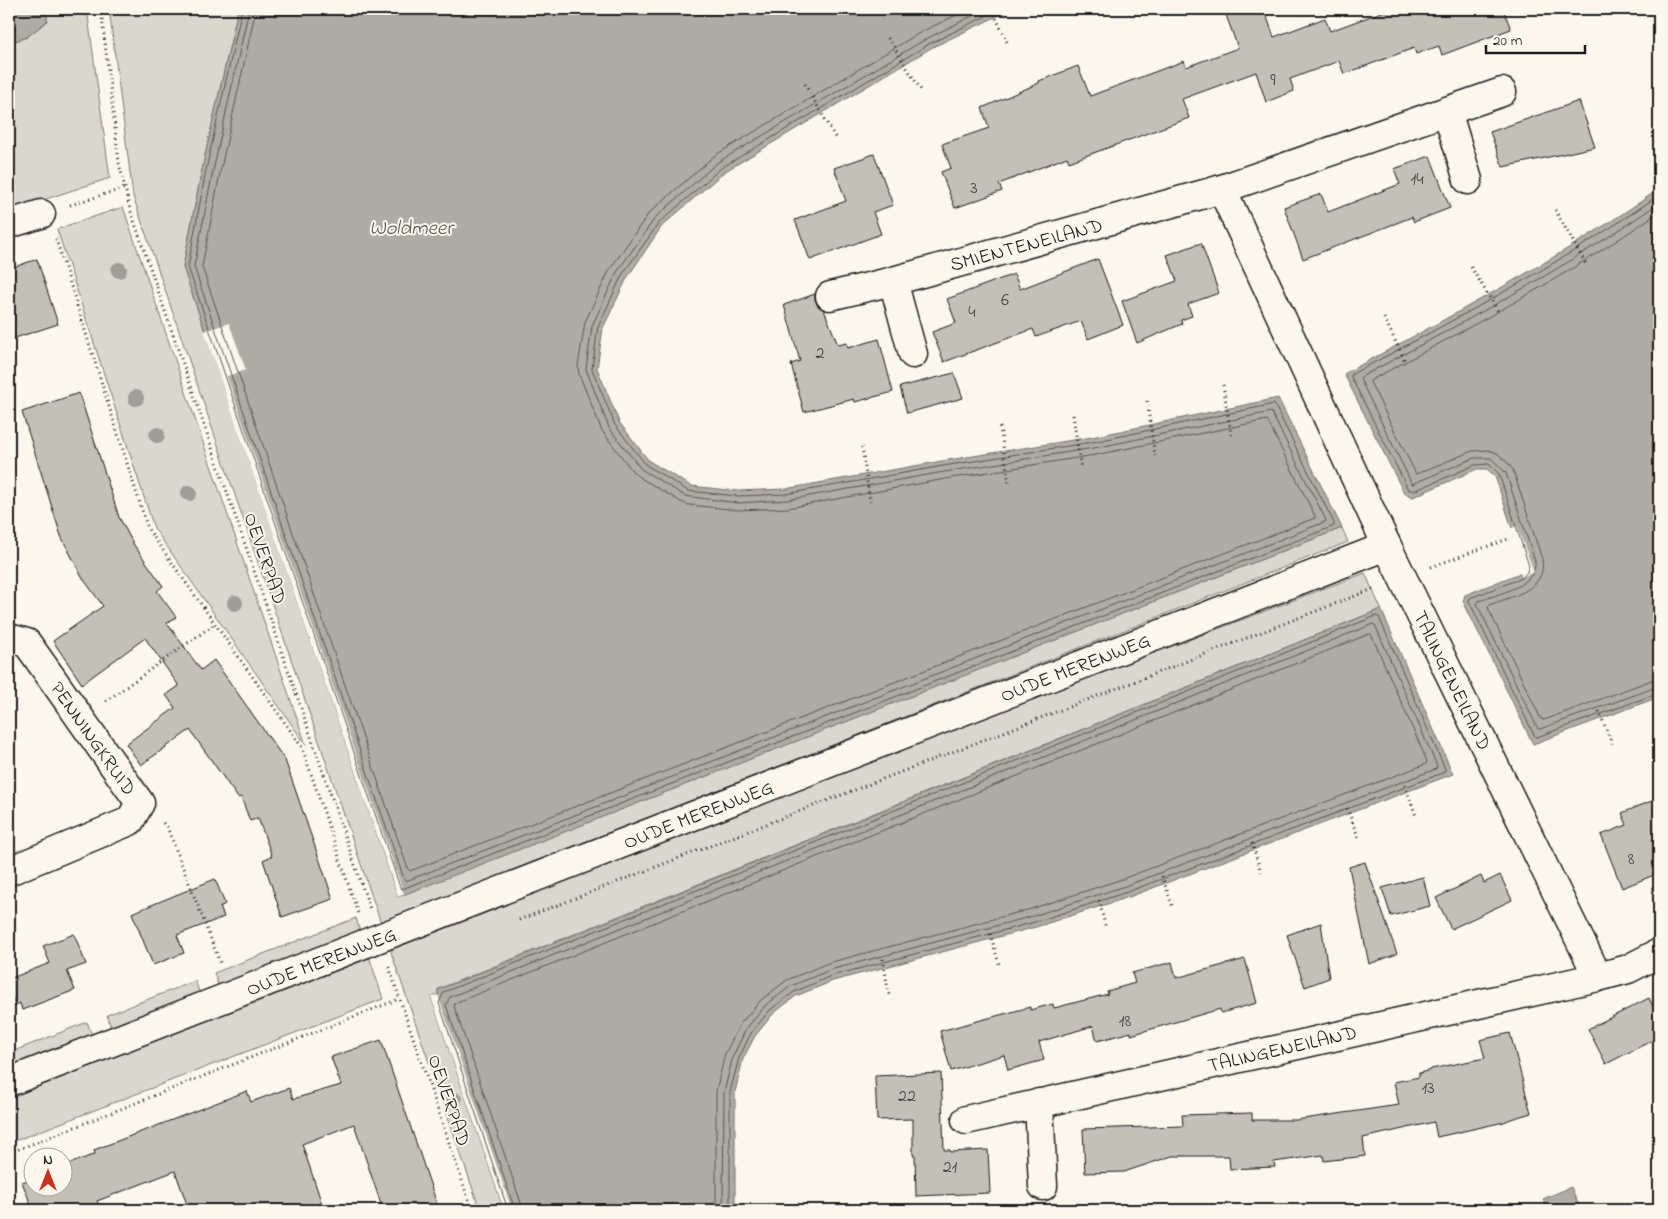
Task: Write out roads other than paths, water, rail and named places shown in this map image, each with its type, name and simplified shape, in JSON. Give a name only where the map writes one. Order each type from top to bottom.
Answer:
[{"type":"street","name":"SMIENTENEILAND","points":[[830,296],[893,281],[1222,190],[1502,92]]},
{"type":"street","points":[[1447,111],[1468,180]]},
{"type":"street","points":[[1222,190],[1387,546]]},
{"type":"street","points":[[9,224],[44,213]]},
{"type":"street","points":[[893,281],[913,354]]},
{"type":"street","name":"TALINGENEILAND","points":[[1387,546],[1598,977]]},
{"type":"street","name":"OUDE MERENWEG","points":[[9,1082],[1387,546]]},
{"type":"street","name":"PENNINGKRUID","points":[[9,638],[27,643],[140,803],[130,821],[11,863]]},
{"type":"street","name":"TALINGENEILAND","points":[[966,1120],[1598,977],[1628,969],[1659,953]]},
{"type":"street","points":[[1039,1103],[1043,1186]]},
{"type":"water","points":[[9,9],[47,9],[47,21],[27,37],[9,43]]},
{"type":"water","name":"Woldmeer","points":[[238,9],[1012,9],[931,48],[724,172],[662,226],[627,278],[603,328],[597,368],[619,422],[649,461],[691,486],[738,491],[785,489],[1092,437],[1278,398],[1342,528],[398,897],[183,267],[202,169]]},
{"type":"water","points":[[1659,189],[1659,697],[1533,744],[1463,601],[1465,595],[1520,573],[1524,565],[1495,476],[1487,469],[1477,469],[1413,497],[1404,493],[1344,374],[1544,263]]},
{"type":"water","points":[[1381,609],[1453,774],[1129,897],[1036,927],[833,981],[796,996],[773,1014],[755,1036],[743,1059],[735,1092],[735,1210],[504,1210],[431,997],[438,995],[438,990]]},
{"type":"water","points":[[1571,1187],[1581,1210],[1547,1210],[1543,1199]]}]
